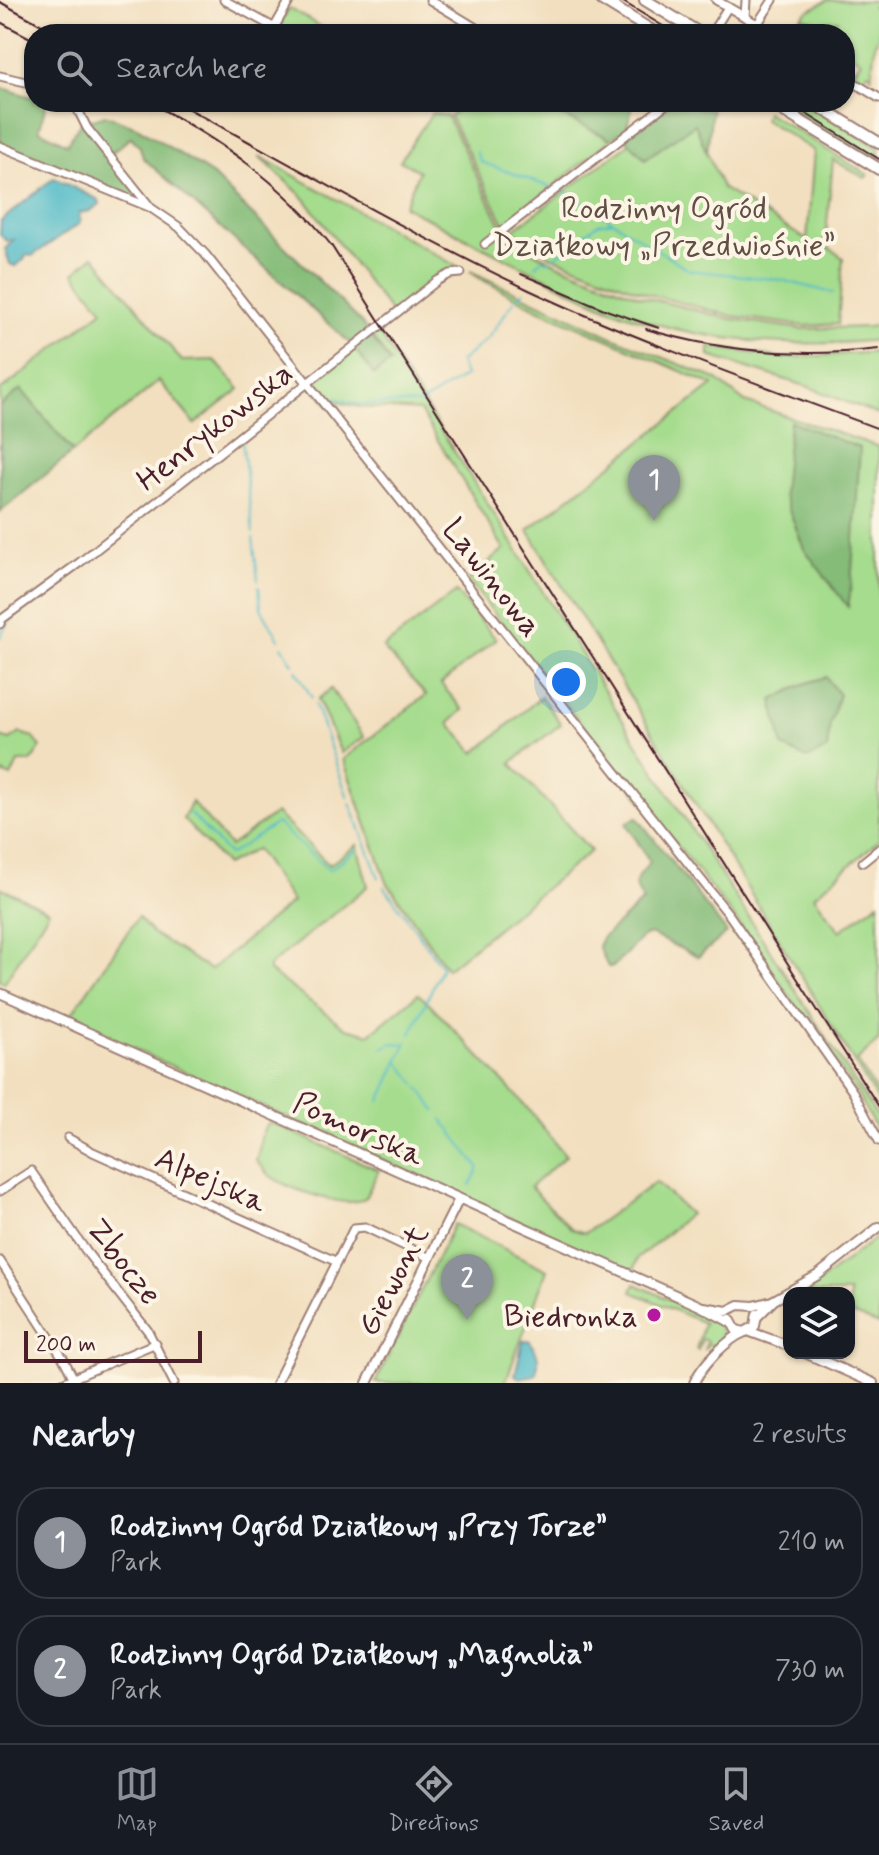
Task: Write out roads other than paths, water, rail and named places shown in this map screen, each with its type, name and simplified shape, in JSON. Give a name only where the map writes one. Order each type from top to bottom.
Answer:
[{"type":"main road","points":[[602,0],[641,24]]},
{"type":"main road","points":[[645,0],[685,24]]},
{"type":"main road","points":[[785,112],[879,169]]},
{"type":"main road","points":[[828,112],[879,143]]},
{"type":"main road","points":[[834,142],[849,158],[879,176]]},
{"type":"street","points":[[224,0],[267,24]]},
{"type":"street","points":[[276,24],[290,0]]},
{"type":"street","points":[[430,0],[470,24]]},
{"type":"street","points":[[716,0],[758,23],[773,0]]},
{"type":"street","points":[[745,17],[746,0]]},
{"type":"street","points":[[717,24],[728,7]]},
{"type":"street","points":[[0,76],[24,82]]},
{"type":"street","points":[[855,83],[879,98]]},
{"type":"street","name":"Lawinowa","points":[[79,112],[87,128],[151,208],[179,227],[205,254],[738,926],[853,1092],[879,1141]]},
{"type":"street","points":[[485,244],[656,112]]},
{"type":"street","points":[[0,146],[151,208]]},
{"type":"street","name":"Henrykowska","points":[[0,624],[2,619],[79,563],[437,281],[450,274],[461,273]]},
{"type":"street","points":[[863,862],[879,849]]},
{"type":"street","name":"Pomorska","points":[[0,993],[700,1306],[731,1324]]},
{"type":"street","name":"Alpejska","points":[[68,1138],[335,1261]]},
{"type":"street","name":"Zbocze","points":[[0,1191],[31,1171],[88,1254],[156,1343],[174,1383]]},
{"type":"street","name":"Giewont","points":[[367,1383],[459,1199]]},
{"type":"street","points":[[276,1383],[354,1228],[361,1226],[430,1258]]},
{"type":"street","points":[[694,1383],[702,1367],[722,1348],[753,1328],[757,1318],[774,1300],[818,1275],[879,1227]]},
{"type":"street","points":[[0,1261],[75,1381]]},
{"type":"street","points":[[722,1348],[734,1308],[774,1300]]},
{"type":"street","points":[[748,1305],[762,1328],[783,1343]]},
{"type":"street","name":"Pomorska","points":[[700,1306],[727,1311],[734,1308]]},
{"type":"street","points":[[731,1324],[736,1330],[779,1341]]},
{"type":"street","points":[[62,1383],[75,1381],[156,1343]]},
{"type":"street","points":[[819,1359],[873,1383]]},
{"type":"water","points":[[54,178],[99,200],[100,204],[90,211],[79,213],[80,223],[32,256],[25,255],[25,259],[15,266],[10,264],[5,249],[14,240],[7,241],[0,235],[1,221]]},
{"type":"water","points":[[529,1340],[538,1357],[537,1370],[535,1375],[520,1378],[515,1375],[523,1341]]},
{"type":"waterway","points":[[476,152],[481,162],[550,187]]},
{"type":"waterway","points":[[562,190],[584,203]]},
{"type":"waterway","points":[[589,206],[689,270],[781,280],[833,293]]},
{"type":"waterway","points":[[554,258],[598,224],[613,221]]},
{"type":"waterway","points":[[536,266],[542,260],[550,261]]},
{"type":"waterway","points":[[517,298],[524,292]]},
{"type":"waterway","points":[[323,395],[357,404],[420,404],[465,376],[460,362],[488,338],[514,301]]},
{"type":"waterway","points":[[253,533],[242,439],[300,395]]},
{"type":"waterway","points":[[209,465],[242,439]]},
{"type":"waterway","points":[[253,538],[258,580]]},
{"type":"waterway","points":[[0,638],[17,614],[58,582]]},
{"type":"waterway","points":[[259,586],[261,608],[279,639]]},
{"type":"waterway","points":[[282,646],[293,664]]},
{"type":"waterway","points":[[296,670],[312,698]]},
{"type":"waterway","points":[[315,704],[348,798]]},
{"type":"waterway","points":[[350,803],[379,878]]},
{"type":"waterway","points":[[190,813],[229,855],[277,823],[329,870],[357,849]]},
{"type":"waterway","points":[[384,886],[442,967],[411,1034]]},
{"type":"waterway","points":[[407,1042],[398,1061],[416,1084]]},
{"type":"waterway","points":[[383,1048],[391,1043],[404,1044]]},
{"type":"waterway","points":[[380,1101],[398,1062]]},
{"type":"waterway","points":[[419,1088],[436,1111]]},
{"type":"waterway","points":[[442,1119],[479,1168],[470,1185]]},
{"type":"tram line","points":[[620,0],[660,24]]},
{"type":"tram line","points":[[803,112],[879,159]]},
{"type":"railway","points":[[0,2],[40,24]]},
{"type":"railway","points":[[0,22],[24,35]]},
{"type":"railway","points":[[167,112],[248,164],[291,201],[331,245],[879,1107]]},
{"type":"railway","points":[[194,112],[395,222],[529,290],[659,346],[879,429]]},
{"type":"railway","points":[[521,274],[659,328]]},
{"type":"railway","points":[[646,329],[703,343],[761,351],[820,353],[879,349]]},
{"type":"place","name":"Rodzinny Ogród Działkowy „Przy Torze”","points":[[654,521]]},
{"type":"place","name":"Biedronka","points":[[654,1315]]},
{"type":"place","name":"Rodzinny Ogród Działkowy „Magnolia”","points":[[467,1320]]},
{"type":"park label","name":"Rodzinny Ogród Działkowy „Przedwiośnie”","points":[[664,226]]}]
